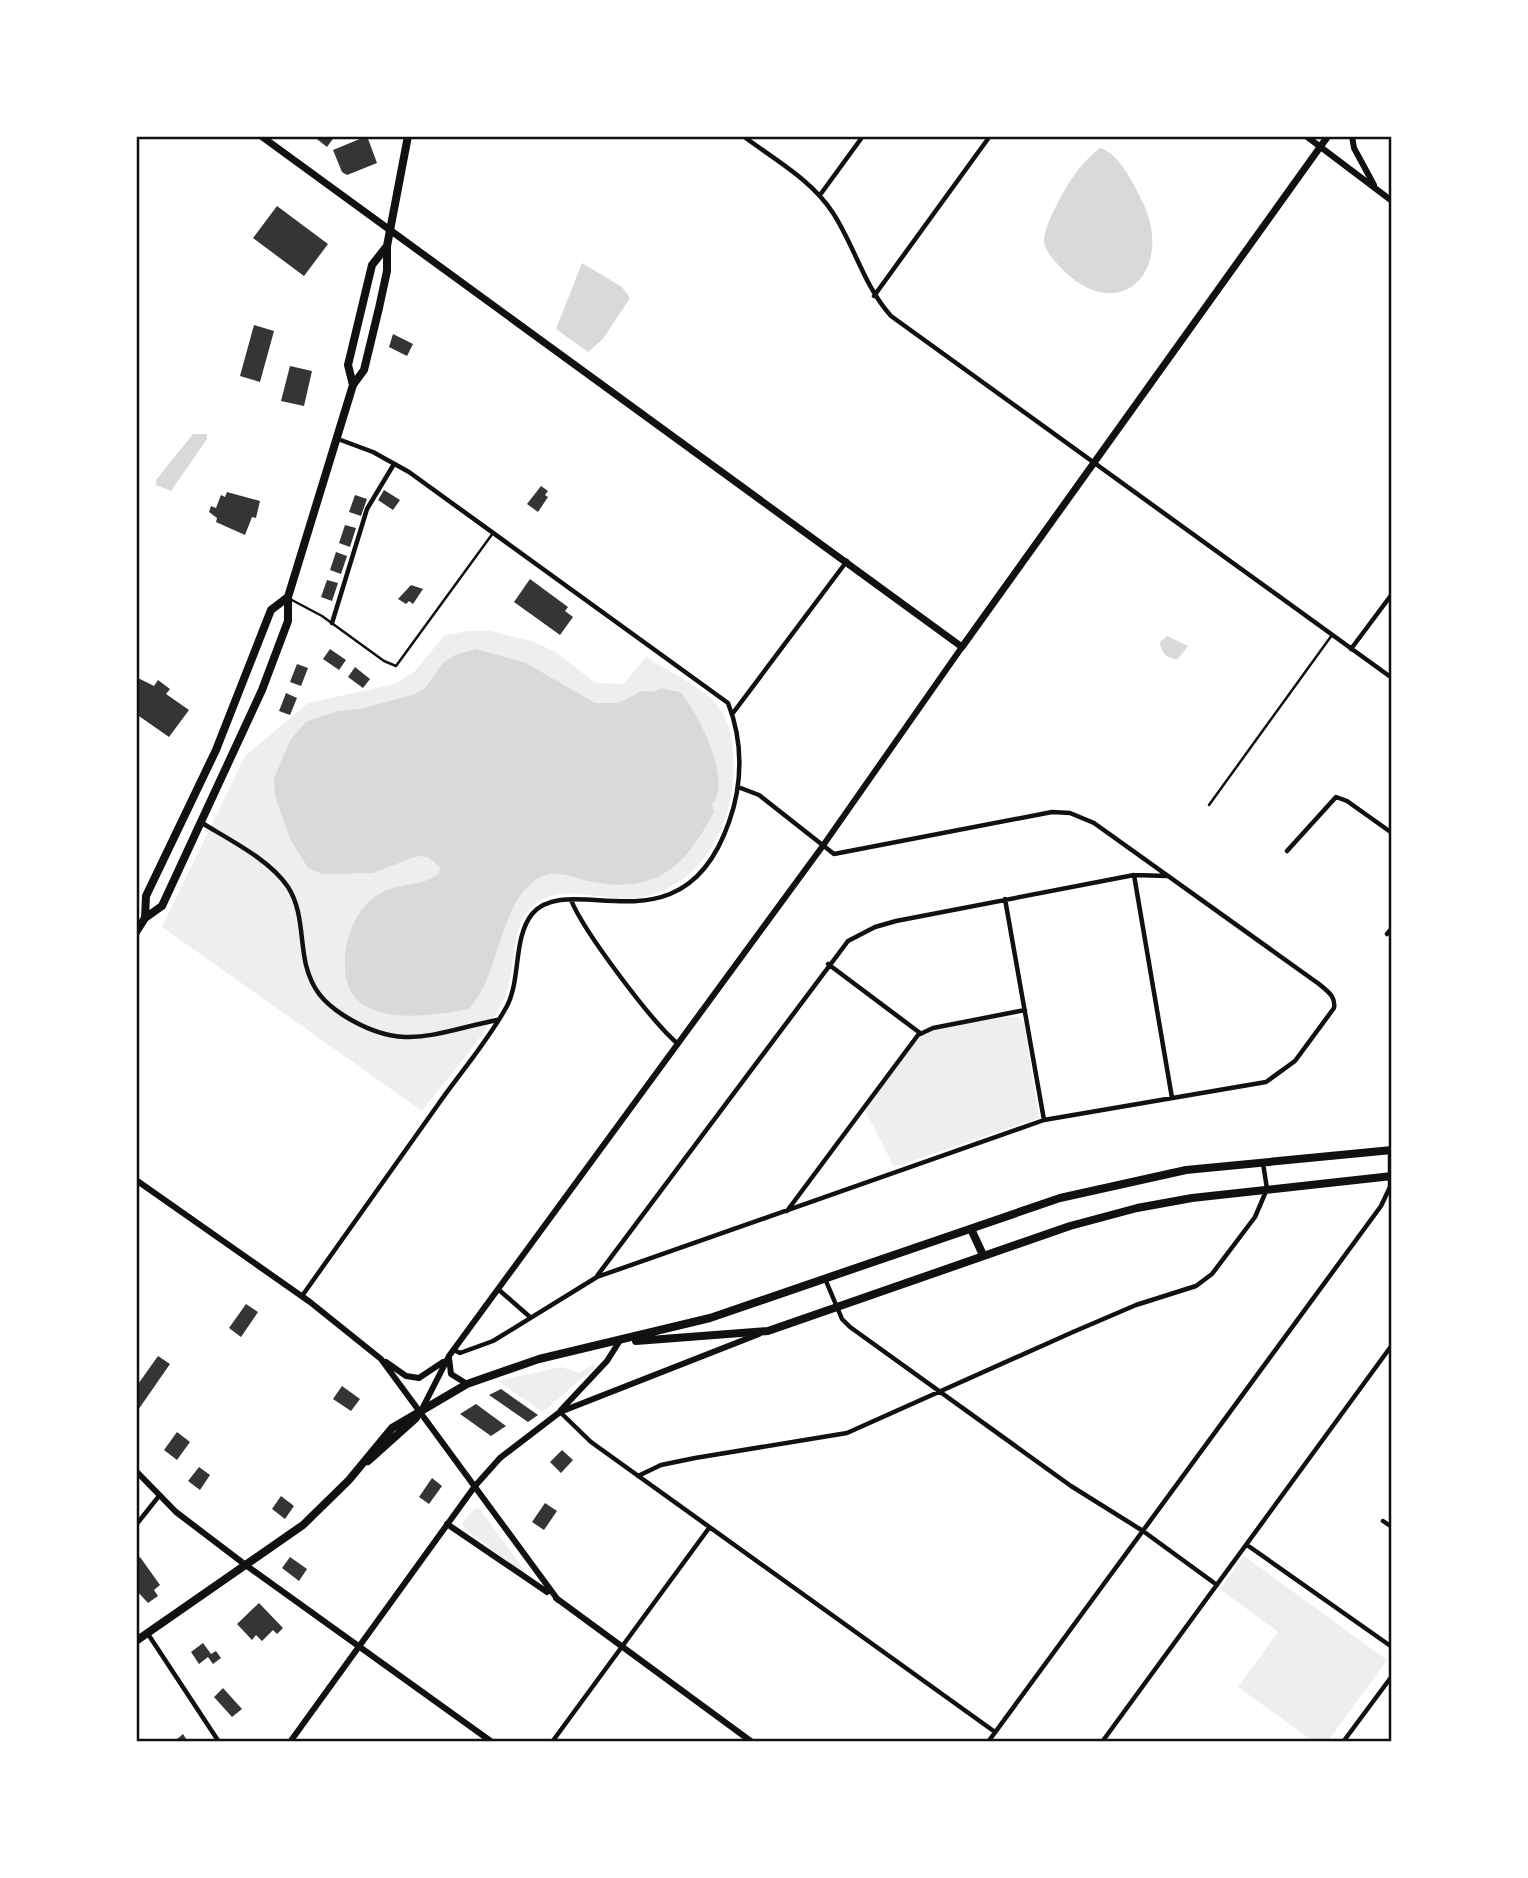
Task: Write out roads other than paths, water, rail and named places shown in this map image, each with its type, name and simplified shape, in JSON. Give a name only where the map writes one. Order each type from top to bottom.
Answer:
[{"type":"main road","points":[[261,136],[390,233],[962,647],[1328,136]]},
{"type":"main road","points":[[136,932],[145,918],[162,906],[262,690],[288,621],[288,597],[353,385],[364,370],[387,271],[387,246],[408,136]]},
{"type":"main road","points":[[353,385],[348,366],[372,265],[387,246]]},
{"type":"main road","points":[[145,918],[146,897],[187,813],[248,674],[271,610],[288,597]]},
{"type":"main road","points":[[187,813],[202,823]]},
{"type":"main road","points":[[136,1641],[303,1525],[363,1464],[421,1413],[467,1384],[539,1359],[619,1342],[710,1318],[826,1281],[1060,1198],[1186,1170],[1391,1150]]},
{"type":"main road","points":[[619,1342],[768,1331],[1070,1226],[1137,1208],[1267,1188],[1391,1176]]},
{"type":"main road","points":[[971,1229],[983,1255]]},
{"type":"street","points":[[743,136],[820,195],[845,233],[874,296],[891,316],[916,337],[1391,678]]},
{"type":"street","points":[[820,195],[863,136]]},
{"type":"street","points":[[874,296],[990,136]]},
{"type":"street","points":[[1306,136],[1391,201]]},
{"type":"street","points":[[1352,136],[1354,148],[1377,190]]},
{"type":"street","points":[[302,1296],[497,1020],[512,993],[527,922],[533,914],[548,903],[571,900],[647,901],[692,880],[718,849],[738,787],[739,740],[728,703],[394,464],[373,452],[338,439]]},
{"type":"street","points":[[332,623],[367,509],[394,464]]},
{"type":"street","points":[[732,714],[846,561]]},
{"type":"street","points":[[1352,649],[1391,594]]},
{"type":"street","points":[[136,1180],[302,1296],[406,1376],[419,1378],[433,1372],[452,1353],[499,1290],[822,847],[962,647]]},
{"type":"street","points":[[452,1353],[493,1342],[597,1277],[1044,1120],[1239,1088],[1278,1076],[1295,1061],[1327,1020],[1335,1000],[1319,984],[1094,823],[1065,812],[1052,811],[834,854],[759,795],[738,787]]},
{"type":"street","points":[[1287,851],[1336,797],[1347,801],[1391,833]]},
{"type":"street","points":[[202,823],[271,869],[288,888],[297,910],[312,984],[330,1006],[374,1032],[399,1038],[431,1035],[497,1020]]},
{"type":"street","points":[[597,1277],[624,1245],[828,964],[848,941],[875,927],[1005,900],[1134,875],[1168,876]]},
{"type":"street","points":[[1134,875],[1172,1099]]},
{"type":"street","points":[[571,900],[587,928],[662,1028],[678,1044]]},
{"type":"street","points":[[1005,900],[1044,1120]]},
{"type":"street","points":[[136,912],[145,918]]},
{"type":"street","points":[[1387,934],[1391,928]]},
{"type":"street","points":[[828,964],[920,1033]]},
{"type":"street","points":[[786,1212],[901,1053],[920,1033],[1025,1010]]},
{"type":"street","points":[[988,1741],[1381,1206],[1390,1187],[1391,1150]]},
{"type":"street","points":[[638,1476],[662,1465],[695,1458],[847,1433],[1136,1305],[1196,1286],[1212,1274],[1255,1217],[1267,1188],[1263,1162]]},
{"type":"street","points":[[826,1281],[836,1307],[850,1327],[1071,1486],[1143,1531],[1217,1585]]},
{"type":"street","points":[[499,1290],[530,1317]]},
{"type":"street","points":[[560,1412],[768,1331]]},
{"type":"street","points":[[290,1741],[475,1486],[500,1458],[560,1412],[576,1391],[607,1361],[619,1342]]},
{"type":"street","points":[[1102,1741],[1391,1345]]},
{"type":"street","points":[[452,1353],[451,1374],[467,1384]]},
{"type":"street","points":[[421,1413],[452,1353]]},
{"type":"street","points":[[381,1359],[558,1600]]},
{"type":"street","points":[[560,1412],[592,1442],[638,1476],[995,1732]]},
{"type":"street","points":[[136,1471],[159,1496],[247,1566],[492,1741]]},
{"type":"street","points":[[136,1525],[159,1496]]},
{"type":"street","points":[[1383,1521],[1391,1527]]},
{"type":"street","points":[[447,1524],[558,1600],[752,1741]]},
{"type":"street","points":[[552,1741],[710,1528]]},
{"type":"street","points":[[1247,1545],[1391,1647]]},
{"type":"street","points":[[148,1634],[220,1741]]},
{"type":"street","points":[[1343,1741],[1391,1676]]},
{"type":"lane","points":[[288,597],[332,623],[384,661],[396,666],[493,533]]},
{"type":"lane","points":[[1209,805],[1332,635]]}]
